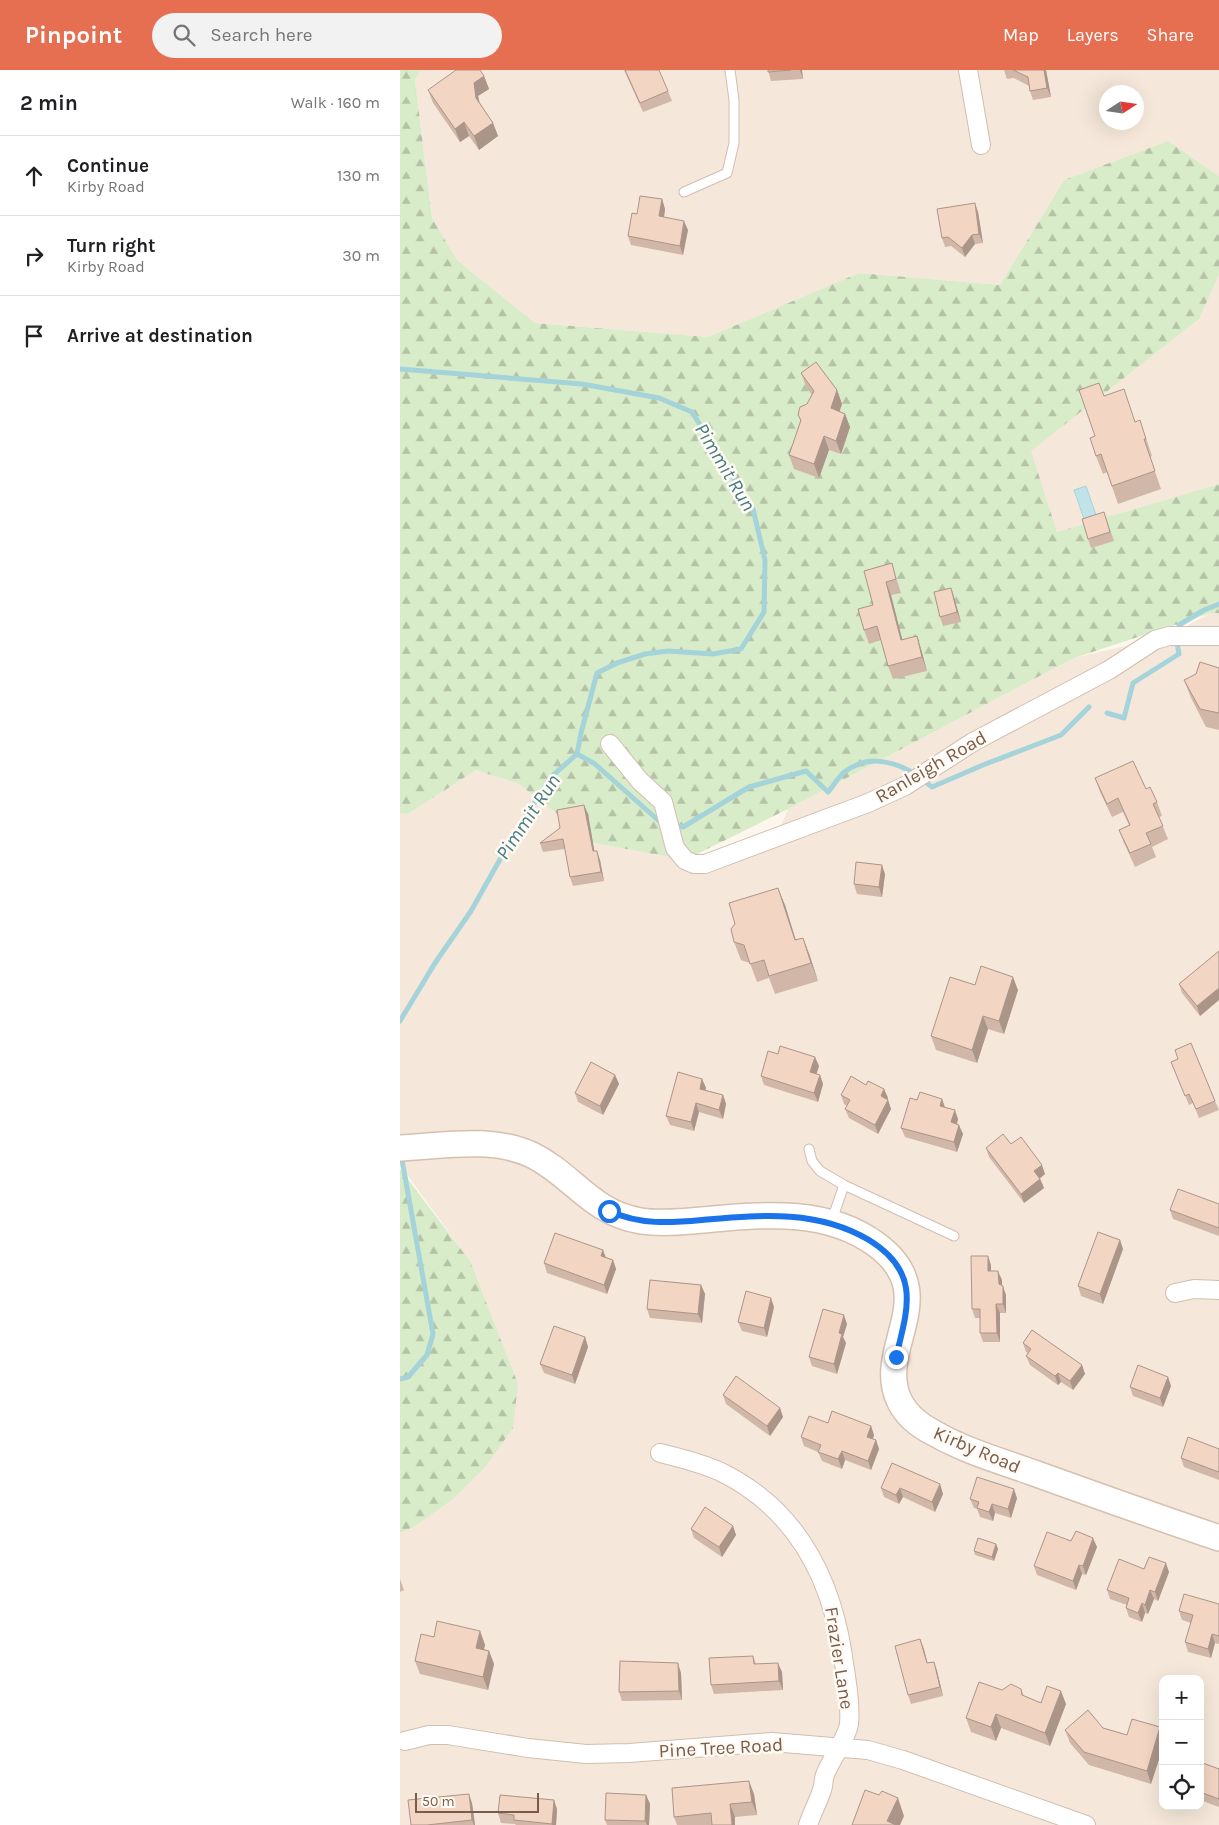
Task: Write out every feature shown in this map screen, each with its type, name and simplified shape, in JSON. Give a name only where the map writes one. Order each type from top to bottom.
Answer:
[{"type":"main road","name":"Kirby Road","points":[[409,1148],[477,1144],[516,1149],[546,1163],[598,1206],[619,1216],[642,1222],[676,1222],[777,1215],[798,1216],[831,1223],[863,1237],[876,1245],[896,1264],[902,1274],[906,1289],[907,1309],[896,1357],[894,1382],[900,1402],[914,1419],[932,1432],[979,1453],[1219,1538]]},
{"type":"street","points":[[968,70],[981,145]]},
{"type":"street","name":"Ranleigh Road","points":[[610,744],[633,773],[663,802],[675,848],[686,860],[694,864],[704,864],[868,803],[897,790],[973,742],[1109,670],[1155,640],[1168,636],[1219,636]]},
{"type":"street","points":[[1175,1293],[1194,1289],[1219,1290]]},
{"type":"street","name":"Frazier Lane","points":[[660,1453],[693,1461],[721,1472],[770,1505],[806,1548],[820,1573],[831,1601],[840,1639],[847,1686],[849,1726],[824,1777],[823,1788],[808,1825]]},
{"type":"street","name":"Pine Tree Road","points":[[405,1741],[429,1735],[448,1735],[528,1748],[586,1754],[629,1753],[754,1742],[868,1750],[903,1760],[1086,1825]]},
{"type":"lane","points":[[684,192],[727,173],[734,143],[734,100],[730,70]]},
{"type":"lane","points":[[809,1149],[812,1161],[820,1171],[844,1185],[954,1236]]},
{"type":"lane","points":[[831,1223],[844,1185]]},
{"type":"shaded area","points":[[421,70],[1219,70],[1219,176],[1168,141],[1064,180],[1000,285],[859,273],[708,337],[535,323],[457,260],[432,218],[415,80]]},
{"type":"shaded area","points":[[1219,275],[1219,484],[1057,532],[1030,451],[1199,319]]},
{"type":"shaded area","points":[[1211,613],[1219,613],[1219,1825],[400,1825],[400,1533],[415,1526],[470,1261],[400,1165],[400,813],[408,814],[476,770],[519,784],[594,843],[685,860],[694,864],[777,836],[788,809],[1074,658],[1168,636]]},
{"type":"green space","points":[[400,70],[421,70],[415,80],[432,218],[457,260],[535,323],[708,337],[859,273],[1000,285],[1064,180],[1168,141],[1219,176],[1219,275],[1199,319],[1031,451],[1057,532],[1219,484],[1219,613],[1211,613],[1074,658],[788,809],[685,860],[594,843],[519,784],[476,770],[408,814],[400,813]]},
{"type":"green space","points":[[400,1169],[470,1261],[518,1384],[513,1428],[486,1466],[453,1499],[415,1526],[400,1533]]},
{"type":"water","points":[[1086,486],[1097,518],[1085,522],[1074,490]]},
{"type":"building","points":[[456,70],[480,70],[484,76],[474,83],[476,98],[493,123],[474,136],[464,122],[455,129],[428,90]]},
{"type":"building","points":[[625,70],[659,70],[668,91],[640,103]]},
{"type":"building","points":[[768,70],[791,70],[768,72]]},
{"type":"building","points":[[1013,70],[1044,70],[1047,88],[1030,91],[1028,77]]},
{"type":"building","points":[[640,196],[662,199],[659,216],[684,221],[680,246],[628,236],[632,213],[637,214]]},
{"type":"building","points":[[975,203],[979,234],[972,235],[962,248],[948,237],[942,238],[937,209]]},
{"type":"building","points":[[816,362],[837,390],[831,408],[845,414],[836,441],[824,436],[814,464],[789,455],[801,420],[798,415],[800,407],[807,404],[814,391],[801,373]]},
{"type":"building","points":[[1099,383],[1104,396],[1124,389],[1135,422],[1140,420],[1146,439],[1144,439],[1155,471],[1112,486],[1101,454],[1096,456],[1090,438],[1095,436],[1079,390]]},
{"type":"building","points":[[1104,512],[1110,532],[1088,539],[1082,519]]},
{"type":"building","points":[[892,563],[896,579],[886,582],[901,640],[917,636],[922,657],[888,666],[877,626],[864,630],[858,609],[873,605],[864,571]]},
{"type":"building","points":[[951,588],[957,612],[940,617],[934,592]]},
{"type":"building","points":[[1200,662],[1219,668],[1219,713],[1200,709],[1184,680],[1196,674]]},
{"type":"building","points":[[1133,761],[1146,789],[1150,787],[1157,802],[1153,804],[1163,826],[1146,833],[1151,844],[1130,853],[1119,830],[1130,825],[1118,798],[1107,804],[1095,778]]},
{"type":"building","points":[[584,805],[593,851],[597,851],[601,872],[570,877],[563,839],[540,843],[560,828],[557,810]]},
{"type":"building","points":[[856,862],[882,865],[879,887],[854,884]]},
{"type":"building","points":[[778,888],[795,940],[803,938],[811,963],[769,976],[764,960],[750,964],[744,945],[734,942],[731,929],[735,924],[729,903]]},
{"type":"building","points":[[1219,951],[1219,988],[1197,1006],[1179,984]]},
{"type":"building","points":[[981,966],[1013,977],[999,1021],[983,1016],[972,1050],[931,1036],[950,977],[975,985]]},
{"type":"building","points":[[1191,1043],[1215,1101],[1196,1109],[1189,1094],[1185,1096],[1171,1062],[1178,1059],[1175,1050]]},
{"type":"building","points":[[780,1046],[815,1057],[810,1072],[820,1075],[814,1093],[761,1076],[768,1051],[778,1054]]},
{"type":"building","points":[[591,1062],[615,1075],[600,1106],[575,1093]]},
{"type":"building","points":[[678,1072],[702,1079],[700,1089],[723,1095],[719,1110],[696,1103],[691,1122],[666,1116]]},
{"type":"building","points":[[851,1076],[866,1085],[868,1081],[884,1089],[881,1096],[888,1100],[875,1125],[845,1109],[850,1100],[841,1095]]},
{"type":"building","points":[[920,1092],[942,1099],[940,1106],[955,1110],[951,1122],[959,1125],[954,1142],[901,1128],[910,1098],[917,1100]]},
{"type":"building","points":[[1003,1134],[1011,1144],[1021,1137],[1042,1165],[1034,1171],[1040,1179],[1021,1194],[986,1148]]},
{"type":"building","points":[[1178,1189],[1219,1204],[1219,1228],[1170,1210]]},
{"type":"building","points":[[1098,1232],[1120,1240],[1100,1294],[1078,1286]]},
{"type":"building","points":[[555,1233],[603,1250],[601,1256],[613,1260],[604,1285],[544,1263]]},
{"type":"building","points":[[971,1256],[988,1256],[988,1271],[998,1271],[999,1284],[1003,1286],[1003,1304],[996,1304],[997,1333],[980,1333],[980,1309],[972,1309]]},
{"type":"building","points":[[650,1280],[701,1285],[698,1314],[647,1309]]},
{"type":"building","points":[[746,1291],[771,1298],[764,1328],[738,1322]]},
{"type":"building","points":[[823,1309],[844,1315],[839,1333],[842,1334],[834,1364],[809,1357]]},
{"type":"building","points":[[554,1326],[585,1337],[572,1375],[540,1364]]},
{"type":"building","points":[[1032,1330],[1082,1365],[1070,1381],[1058,1373],[1055,1376],[1026,1356],[1031,1349],[1023,1343]]},
{"type":"building","points":[[1138,1365],[1168,1377],[1160,1398],[1130,1387]]},
{"type":"building","points":[[736,1376],[780,1408],[767,1426],[723,1395]]},
{"type":"building","points":[[832,1411],[871,1426],[867,1437],[876,1440],[868,1461],[842,1451],[838,1459],[818,1452],[821,1445],[801,1437],[809,1416],[828,1423]]},
{"type":"building","points":[[1188,1437],[1219,1449],[1219,1472],[1181,1458]]},
{"type":"building","points":[[892,1463],[940,1484],[932,1502],[900,1488],[896,1495],[881,1488]]},
{"type":"building","points":[[977,1477],[1014,1489],[1008,1509],[992,1504],[989,1512],[977,1508],[979,1502],[970,1499]]},
{"type":"building","points":[[705,1507],[733,1526],[719,1547],[691,1529]]},
{"type":"building","points":[[1076,1531],[1093,1538],[1083,1566],[1079,1565],[1073,1581],[1034,1566],[1047,1532],[1071,1541]]},
{"type":"building","points":[[978,1538],[996,1544],[992,1557],[974,1551]]},
{"type":"building","points":[[1149,1557],[1166,1563],[1155,1592],[1150,1590],[1145,1605],[1142,1603],[1138,1613],[1126,1608],[1129,1598],[1107,1590],[1119,1559],[1144,1569]]},
{"type":"building","points":[[1184,1594],[1219,1604],[1219,1636],[1212,1634],[1208,1649],[1185,1642],[1193,1615],[1179,1611]]},
{"type":"building","points":[[437,1621],[480,1631],[476,1648],[489,1651],[483,1677],[415,1661],[421,1634],[434,1637]]},
{"type":"building","points":[[920,1639],[927,1663],[934,1662],[940,1687],[908,1695],[895,1646]]},
{"type":"building","points":[[753,1656],[754,1664],[778,1663],[779,1681],[711,1685],[709,1658]]},
{"type":"building","points":[[620,1661],[678,1663],[679,1691],[619,1692]]},
{"type":"building","points":[[979,1682],[1002,1690],[1011,1684],[1021,1689],[1022,1695],[1041,1703],[1047,1686],[1061,1691],[1045,1733],[996,1714],[991,1727],[966,1718]]},
{"type":"building","points":[[1088,1710],[1103,1728],[1127,1735],[1132,1719],[1159,1727],[1147,1771],[1084,1752],[1065,1730]]},
{"type":"building","points":[[1204,1763],[1219,1769],[1219,1799],[1204,1793]]},
{"type":"building","points":[[749,1781],[752,1802],[730,1804],[732,1825],[712,1825],[711,1813],[674,1817],[672,1788]]},
{"type":"building","points":[[865,1790],[879,1795],[882,1791],[898,1798],[887,1821],[896,1825],[852,1825]]},
{"type":"building","points":[[606,1793],[646,1795],[645,1821],[605,1820]]},
{"type":"building","points":[[469,1794],[472,1820],[411,1825],[408,1800]]},
{"type":"building","points":[[500,1795],[554,1800],[552,1824],[514,1820],[514,1815],[498,1813]]},
{"type":"waterway","name":"Pimmit Run","points":[[400,369],[582,384],[659,398],[692,412],[753,509],[765,560],[764,612],[741,649],[713,654],[668,651],[645,654],[617,663],[597,673],[577,754],[551,777],[512,838],[471,911],[435,963],[400,1021]]},
{"type":"waterway","points":[[1179,625],[1204,610],[1219,604]]},
{"type":"waterway","points":[[1107,713],[1124,718],[1133,683],[1179,654],[1177,643]]},
{"type":"waterway","points":[[928,784],[932,787],[1061,735],[1089,707]]},
{"type":"waterway","points":[[577,754],[595,764],[659,821]]},
{"type":"waterway","points":[[678,826],[683,827],[749,787],[806,771],[828,792],[843,773],[860,764],[876,761],[884,762],[910,771]]},
{"type":"waterway","name":"Pimmit Run","points":[[400,1379],[408,1377],[427,1355],[433,1334],[401,1154]]},
{"type":"route","points":[[609,1211],[630,1219],[656,1223],[755,1215],[798,1216],[831,1223],[863,1237],[876,1245],[896,1264],[905,1283],[907,1309],[896,1357]]}]
